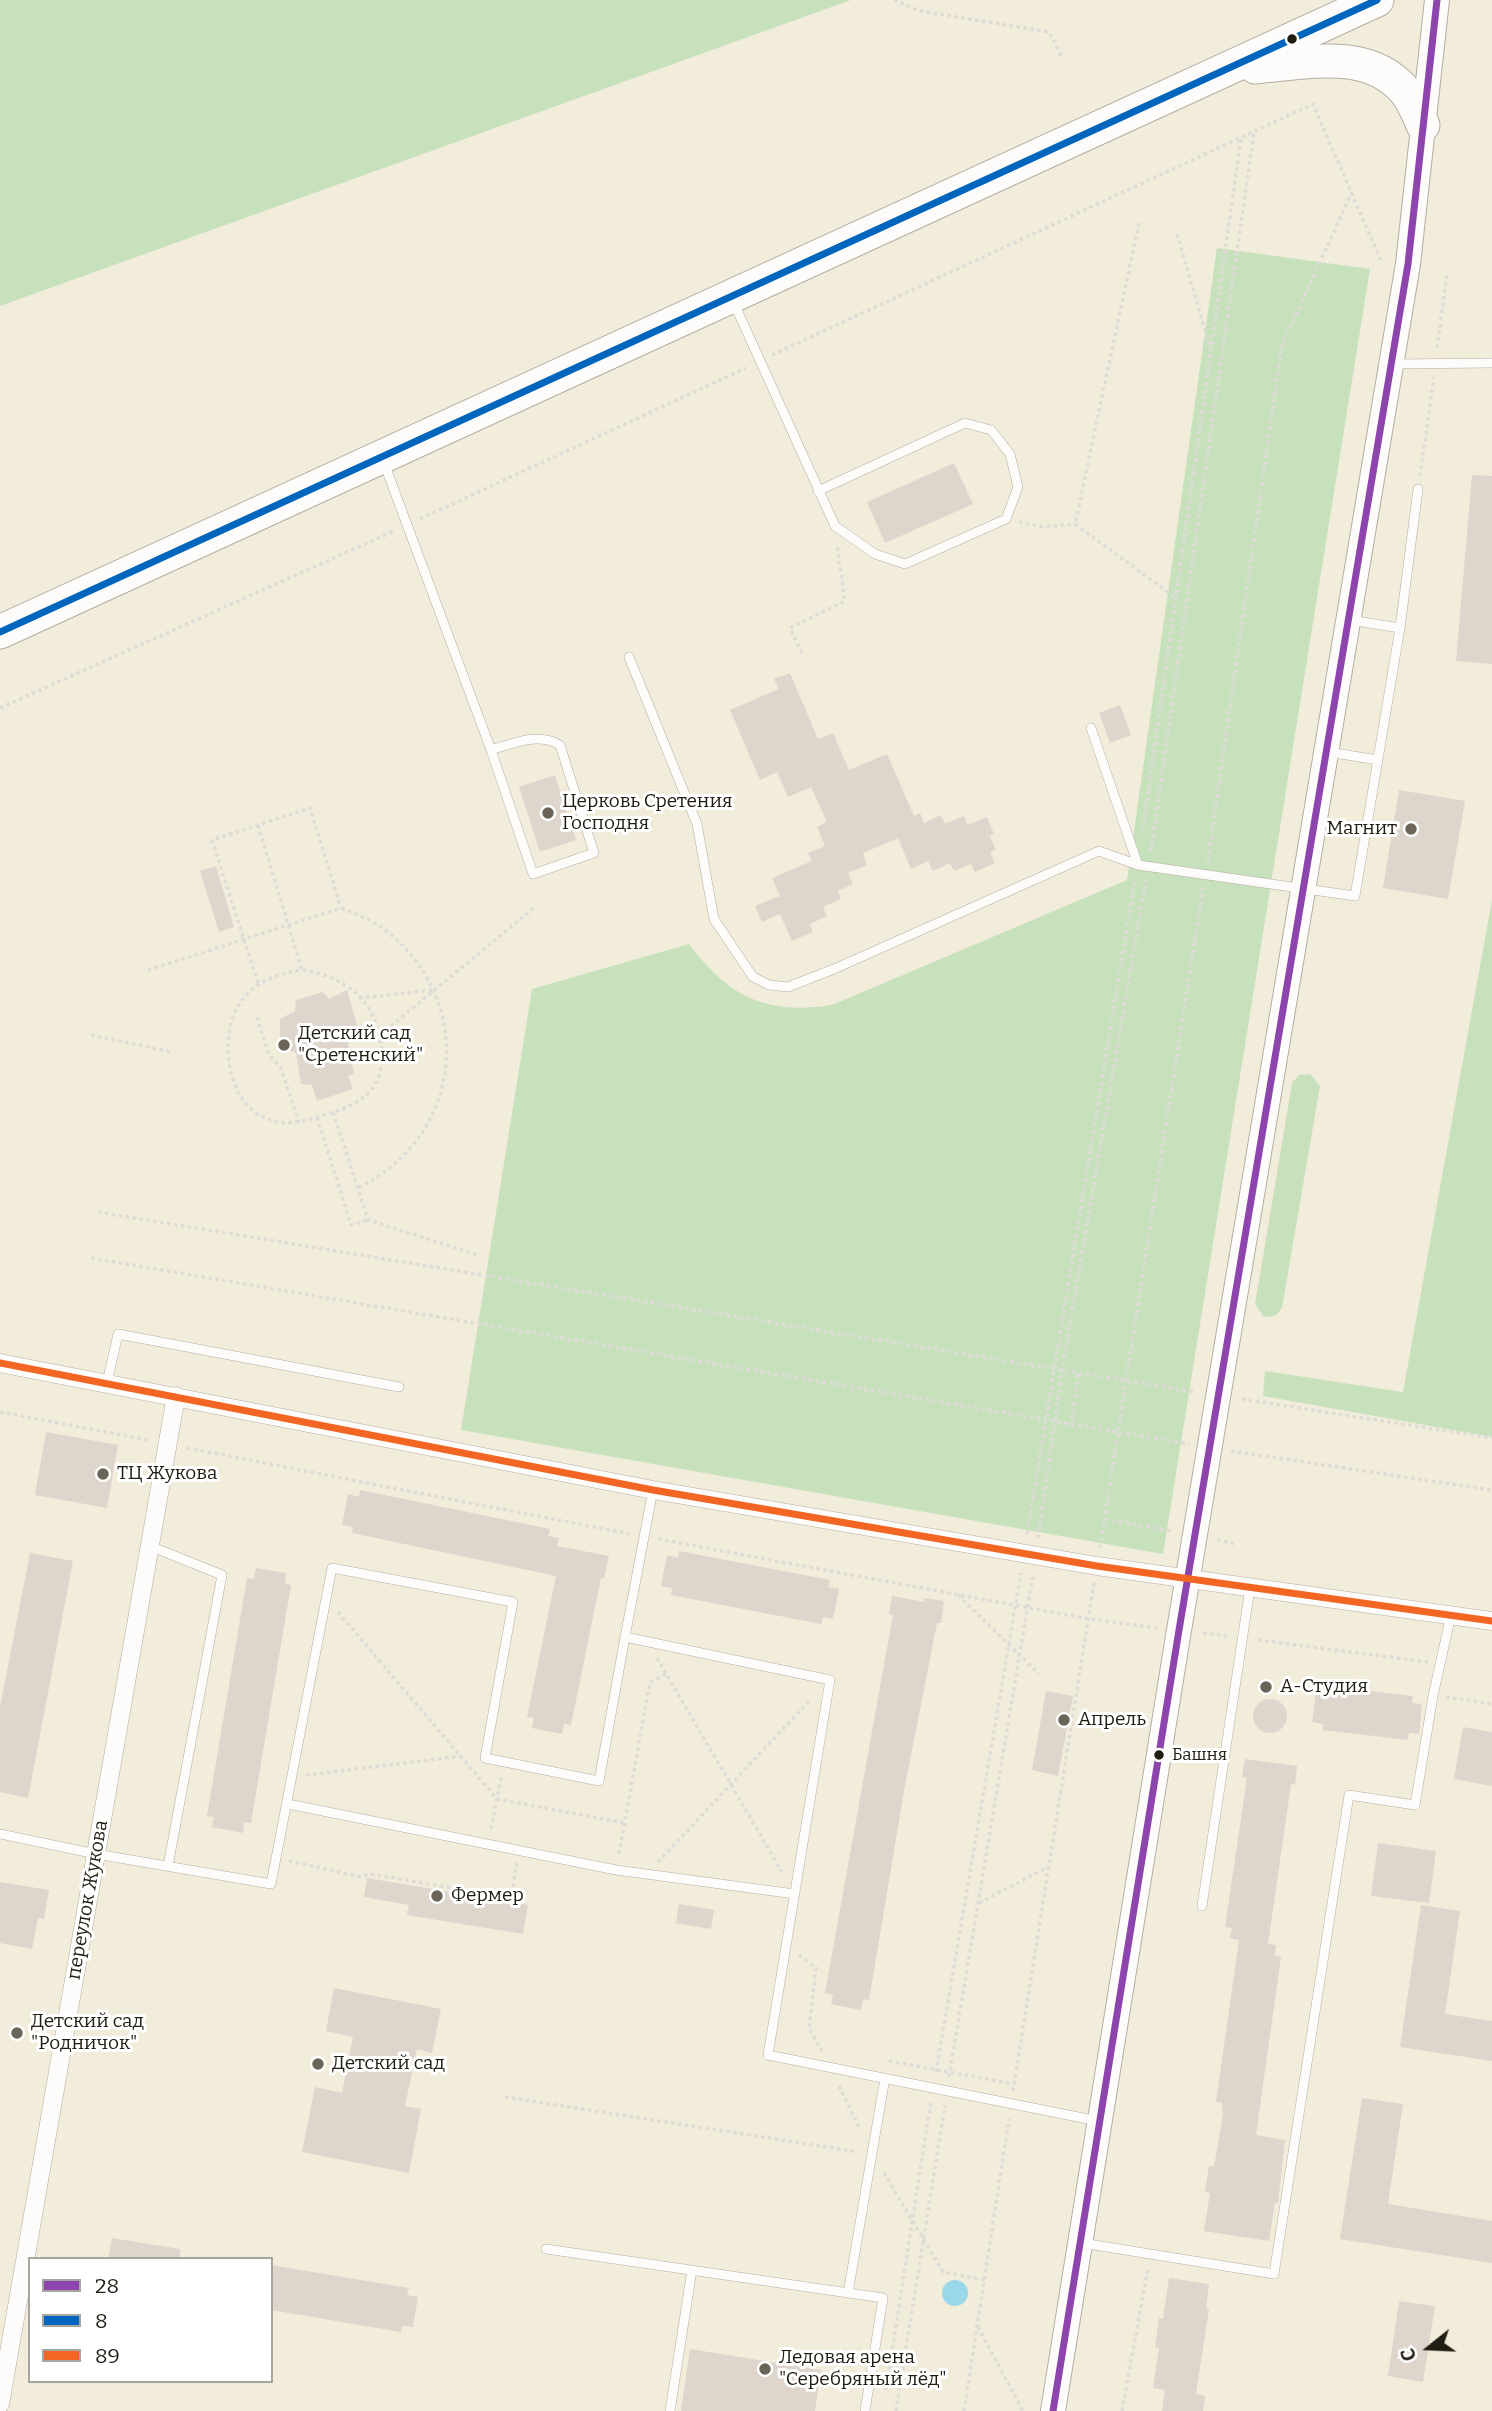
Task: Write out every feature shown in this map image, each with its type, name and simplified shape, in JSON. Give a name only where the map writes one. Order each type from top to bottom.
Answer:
[{"type":"highway","points":[[0,632],[382,454],[1231,69],[1365,5]]},
{"type":"highway","points":[[0,619],[377,444],[1272,37],[1365,5]]},
{"type":"highway","points":[[1231,69],[1343,62],[1371,65],[1390,76],[1406,93],[1423,125]]},
{"type":"street","points":[[1053,2411],[1179,1630],[1408,264],[1437,0]]},
{"type":"street","points":[[0,1363],[653,1490],[1097,1566],[1492,1621]]},
{"type":"street","name":"переулок Жукова","points":[[0,2404],[176,1396]]},
{"type":"lane","points":[[731,296],[758,362],[818,491],[835,526],[874,554],[905,564],[1006,519],[1018,487],[1010,454],[992,430],[965,423],[818,491]]},
{"type":"lane","points":[[1391,364],[1492,363]]},
{"type":"lane","points":[[382,454],[406,526],[491,750],[533,874],[594,853],[560,745],[548,738],[530,739],[491,750]]},
{"type":"lane","points":[[629,657],[697,824],[714,919],[753,977],[769,985],[788,987],[1099,852],[1149,866],[1355,896],[1400,628],[1418,489]]},
{"type":"lane","points":[[1349,620],[1400,628]]},
{"type":"lane","points":[[1091,728],[1138,864]]},
{"type":"lane","points":[[1326,752],[1378,760]]},
{"type":"lane","points":[[107,1383],[118,1334],[398,1387]]},
{"type":"lane","points":[[0,1834],[96,1854],[271,1884],[332,1567],[513,1602],[485,1758],[599,1781],[653,1490]]},
{"type":"lane","points":[[150,1546],[222,1575],[169,1866]]},
{"type":"lane","points":[[1202,1906],[1250,1588]]},
{"type":"lane","points":[[1080,2243],[1274,2274],[1349,1795],[1415,1805],[1433,1696],[1451,1615]]},
{"type":"lane","points":[[625,1636],[830,1680],[768,2055],[1100,2121]]},
{"type":"lane","points":[[288,1804],[616,1870],[794,1894]]},
{"type":"lane","points":[[848,2293],[885,2078]]},
{"type":"lane","points":[[546,2249],[883,2298],[865,2411]]},
{"type":"lane","points":[[670,2411],[692,2270]]},
{"type":"path","points":[[894,0],[919,12],[1049,32],[1062,57]]},
{"type":"path","points":[[0,708],[406,526],[1313,104],[1381,261]]},
{"type":"path","points":[[885,2397],[933,2087],[1015,1605],[1030,1553],[1055,1423],[1149,866],[1254,132]]},
{"type":"path","points":[[896,2411],[1027,1607],[1044,1421],[1138,864],[1241,139]]},
{"type":"path","points":[[964,2411],[1206,875],[1282,345],[1352,192]]},
{"type":"path","points":[[1075,524],[1139,223]]},
{"type":"path","points":[[1177,234],[1211,351]]},
{"type":"path","points":[[1418,489],[1447,274]]},
{"type":"path","points":[[1006,519],[1043,527],[1075,524],[1176,598]]},
{"type":"path","points":[[802,653],[790,628],[845,601],[835,526]]},
{"type":"path","points":[[258,983],[212,840],[310,808],[341,908]]},
{"type":"path","points":[[258,825],[303,970]]},
{"type":"path","points":[[380,1035],[536,906]]},
{"type":"path","points":[[148,970],[341,908],[371,920],[390,934],[433,990],[442,1012],[447,1056],[437,1105],[426,1130],[407,1155],[382,1176],[357,1188]]},
{"type":"path","points":[[303,970],[327,974],[345,984],[372,1012],[380,1035],[383,1058],[379,1077],[368,1094],[333,1112],[299,1122],[279,1122],[248,1107],[236,1090],[229,1068],[230,1026],[241,999],[258,983],[283,972],[303,970]]},
{"type":"path","points":[[359,998],[433,990]]},
{"type":"path","points":[[257,1017],[269,1055],[281,1068],[299,1122]]},
{"type":"path","points":[[91,1035],[173,1052]]},
{"type":"path","points":[[333,1112],[368,1220]]},
{"type":"path","points":[[317,1117],[351,1225],[368,1220],[478,1255]]},
{"type":"path","points":[[98,1212],[1052,1370],[1492,1438]]},
{"type":"path","points":[[91,1258],[1118,1434],[1492,1490]]},
{"type":"path","points":[[1071,1426],[1078,1374]]},
{"type":"path","points":[[0,1412],[644,1537],[1088,1619],[1440,1664]]},
{"type":"path","points":[[1105,1518],[1235,1544]]},
{"type":"path","points":[[957,1594],[1009,1641],[1039,1674]]},
{"type":"path","points":[[326,1598],[496,1799],[625,1823]]},
{"type":"path","points":[[648,1641],[794,1894]]},
{"type":"path","points":[[616,1870],[650,1682],[667,1674]]},
{"type":"path","points":[[647,1874],[830,1680]]},
{"type":"path","points":[[1433,1696],[1492,1704]]},
{"type":"path","points":[[293,1777],[461,1756]]},
{"type":"path","points":[[488,1844],[504,1762]]},
{"type":"path","points":[[276,1859],[362,1877],[370,1874],[511,1898],[519,1851]]},
{"type":"path","points":[[979,1903],[1049,1867]]},
{"type":"path","points":[[821,2050],[834,2052]]},
{"type":"path","points":[[885,2061],[1014,2084]]},
{"type":"path","points":[[505,2097],[872,2154]]},
{"type":"path","points":[[1122,2411],[1151,2256]]},
{"type":"path","points":[[978,2327],[1023,2411]]},
{"type":"green space","points":[[0,0],[851,0],[0,306]]},
{"type":"green space","points":[[1217,248],[1370,269],[1163,1554],[461,1430],[532,989],[689,944],[719,977],[750,998],[787,1007],[832,1005],[1127,880]]},
{"type":"green space","points":[[1492,900],[1492,1437],[1263,1396],[1265,1371],[1403,1392]]},
{"type":"green space","points":[[1310,1074],[1320,1086],[1282,1308],[1275,1316],[1264,1317],[1255,1304],[1292,1083],[1299,1075]]},
{"type":"water","points":[[955,2280],[964,2284],[968,2293],[964,2302],[955,2306],[946,2302],[942,2293],[946,2284]]},
{"type":"building","points":[[954,463],[973,504],[885,543],[867,502]]},
{"type":"building","points":[[1472,475],[1492,476],[1492,664],[1456,661]]},
{"type":"building","points":[[790,673],[818,739],[833,733],[849,770],[887,754],[914,816],[920,813],[924,823],[941,815],[945,824],[964,816],[968,825],[987,817],[994,834],[990,836],[996,850],[990,852],[995,863],[975,872],[971,864],[954,871],[950,863],[933,871],[928,861],[911,869],[898,838],[863,853],[867,865],[848,873],[853,884],[838,891],[841,899],[823,907],[827,916],[810,924],[813,932],[792,941],[780,914],[762,922],[755,906],[780,896],[772,878],[812,861],[808,853],[825,846],[817,827],[827,822],[811,787],[788,797],[777,772],[760,780],[730,710],[779,689],[774,679]]},
{"type":"building","points":[[1120,705],[1131,735],[1110,743],[1099,713]]},
{"type":"building","name":"Церковь Сретения Господня","points":[[555,775],[576,840],[540,852],[519,787]]},
{"type":"building","points":[[1399,790],[1465,801],[1448,899],[1383,888]]},
{"type":"building","points":[[216,866],[234,927],[219,932],[200,871]]},
{"type":"building","points":[[347,990],[357,1025],[347,1038],[354,1074],[348,1076],[353,1089],[317,1101],[312,1085],[301,1084],[296,1053],[280,1047],[280,1019],[295,1011],[296,1000],[323,992],[329,999]]},
{"type":"building","points":[[46,1432],[118,1445],[107,1508],[35,1495]]},
{"type":"building","points":[[360,1490],[550,1529],[548,1536],[559,1538],[557,1546],[609,1556],[604,1579],[601,1578],[571,1725],[564,1724],[562,1734],[532,1728],[534,1718],[527,1717],[556,1576],[352,1533],[353,1527],[342,1525],[348,1494],[359,1497]]},
{"type":"building","points":[[679,1551],[830,1580],[828,1587],[839,1589],[833,1619],[823,1617],[821,1624],[671,1595],[672,1588],[661,1586],[667,1555],[678,1558]]},
{"type":"building","points":[[30,1553],[73,1561],[28,1798],[0,1792],[0,1707]]},
{"type":"building","points":[[256,1568],[286,1573],[285,1584],[291,1585],[251,1823],[244,1822],[243,1833],[212,1827],[214,1817],[207,1816],[247,1578],[254,1579]]},
{"type":"building","points":[[892,1596],[924,1602],[924,1598],[944,1601],[941,1623],[937,1623],[904,1791],[869,2000],[863,1999],[861,2010],[831,2004],[833,1995],[825,1993],[893,1615],[889,1614]]},
{"type":"building","points":[[1327,1686],[1413,1696],[1412,1703],[1422,1704],[1419,1734],[1409,1733],[1408,1740],[1323,1730],[1323,1724],[1312,1722],[1316,1692],[1326,1693]]},
{"type":"building","points":[[1046,1691],[1073,1696],[1058,1776],[1032,1770]]},
{"type":"building","points":[[1270,1699],[1282,1704],[1287,1716],[1282,1728],[1270,1733],[1258,1728],[1253,1716],[1258,1704]]},
{"type":"building","points":[[1463,1727],[1492,1732],[1492,1786],[1454,1779]]},
{"type":"building","points":[[1245,1759],[1297,1766],[1295,1785],[1291,1784],[1268,1944],[1276,1945],[1275,1956],[1281,1957],[1256,2135],[1285,2140],[1278,2204],[1275,2203],[1269,2241],[1204,2231],[1210,2193],[1205,2192],[1209,2166],[1214,2167],[1223,2114],[1222,2103],[1216,2102],[1239,1940],[1230,1938],[1232,1928],[1225,1927],[1247,1778],[1242,1777]]},
{"type":"building","points":[[1378,1843],[1436,1851],[1429,1903],[1371,1896]]},
{"type":"building","points":[[367,1878],[528,1905],[523,1934],[407,1915],[409,1905],[364,1897]]},
{"type":"building","points":[[0,1882],[49,1890],[44,1919],[38,1918],[32,1949],[0,1943]]},
{"type":"building","points":[[679,1904],[714,1910],[711,1929],[676,1923]]},
{"type":"building","points":[[1421,1905],[1460,1911],[1445,2014],[1492,2021],[1492,2061],[1400,2047]]},
{"type":"building","points":[[334,1988],[441,2009],[432,2053],[417,2049],[405,2106],[421,2109],[409,2173],[302,2152],[315,2087],[342,2093],[353,2037],[326,2031]]},
{"type":"building","points":[[1362,2098],[1403,2104],[1388,2204],[1492,2221],[1492,2263],[1340,2239]]},
{"type":"building","points":[[112,2238],[180,2249],[180,2257],[108,2257]]},
{"type":"building","points":[[273,2265],[409,2288],[407,2295],[418,2297],[413,2327],[402,2326],[401,2332],[273,2310]]},
{"type":"building","points":[[1169,2278],[1209,2284],[1206,2308],[1209,2309],[1196,2394],[1205,2396],[1203,2411],[1162,2411],[1165,2390],[1153,2388],[1159,2348],[1155,2347],[1159,2318],[1163,2319]]},
{"type":"building","points":[[1399,2301],[1435,2306],[1423,2382],[1388,2376]]},
{"type":"building","points":[[690,2349],[821,2370],[815,2411],[681,2411]]},
{"type":"transit line","name":"8","points":[[0,632],[1377,0]]},
{"type":"transit line","name":"28","points":[[1053,2411],[1179,1630],[1408,264],[1437,0]]},
{"type":"transit line","name":"89","points":[[0,1363],[653,1490],[1097,1566],[1492,1621]]},
{"type":"place","name":"Церковь Сретения Господня","points":[[548,813]]},
{"type":"place","name":"Магнит","points":[[1411,829]]},
{"type":"place","name":"Детский сад \"Сретенский\"","points":[[284,1045]]},
{"type":"place","name":"ТЦ Жукова","points":[[103,1474]]},
{"type":"place","name":"А-Студия","points":[[1266,1687]]},
{"type":"place","name":"Апрель","points":[[1064,1720]]},
{"type":"place","name":"Башня","points":[[1159,1755]]},
{"type":"place","name":"Фермер","points":[[437,1896]]},
{"type":"place","name":"Детский сад \"Родничок\"","points":[[17,2033]]},
{"type":"place","name":"Детский сад","points":[[318,2064]]},
{"type":"place","name":"Ледовая арена \"Серебряный лёд\"","points":[[765,2369]]}]
